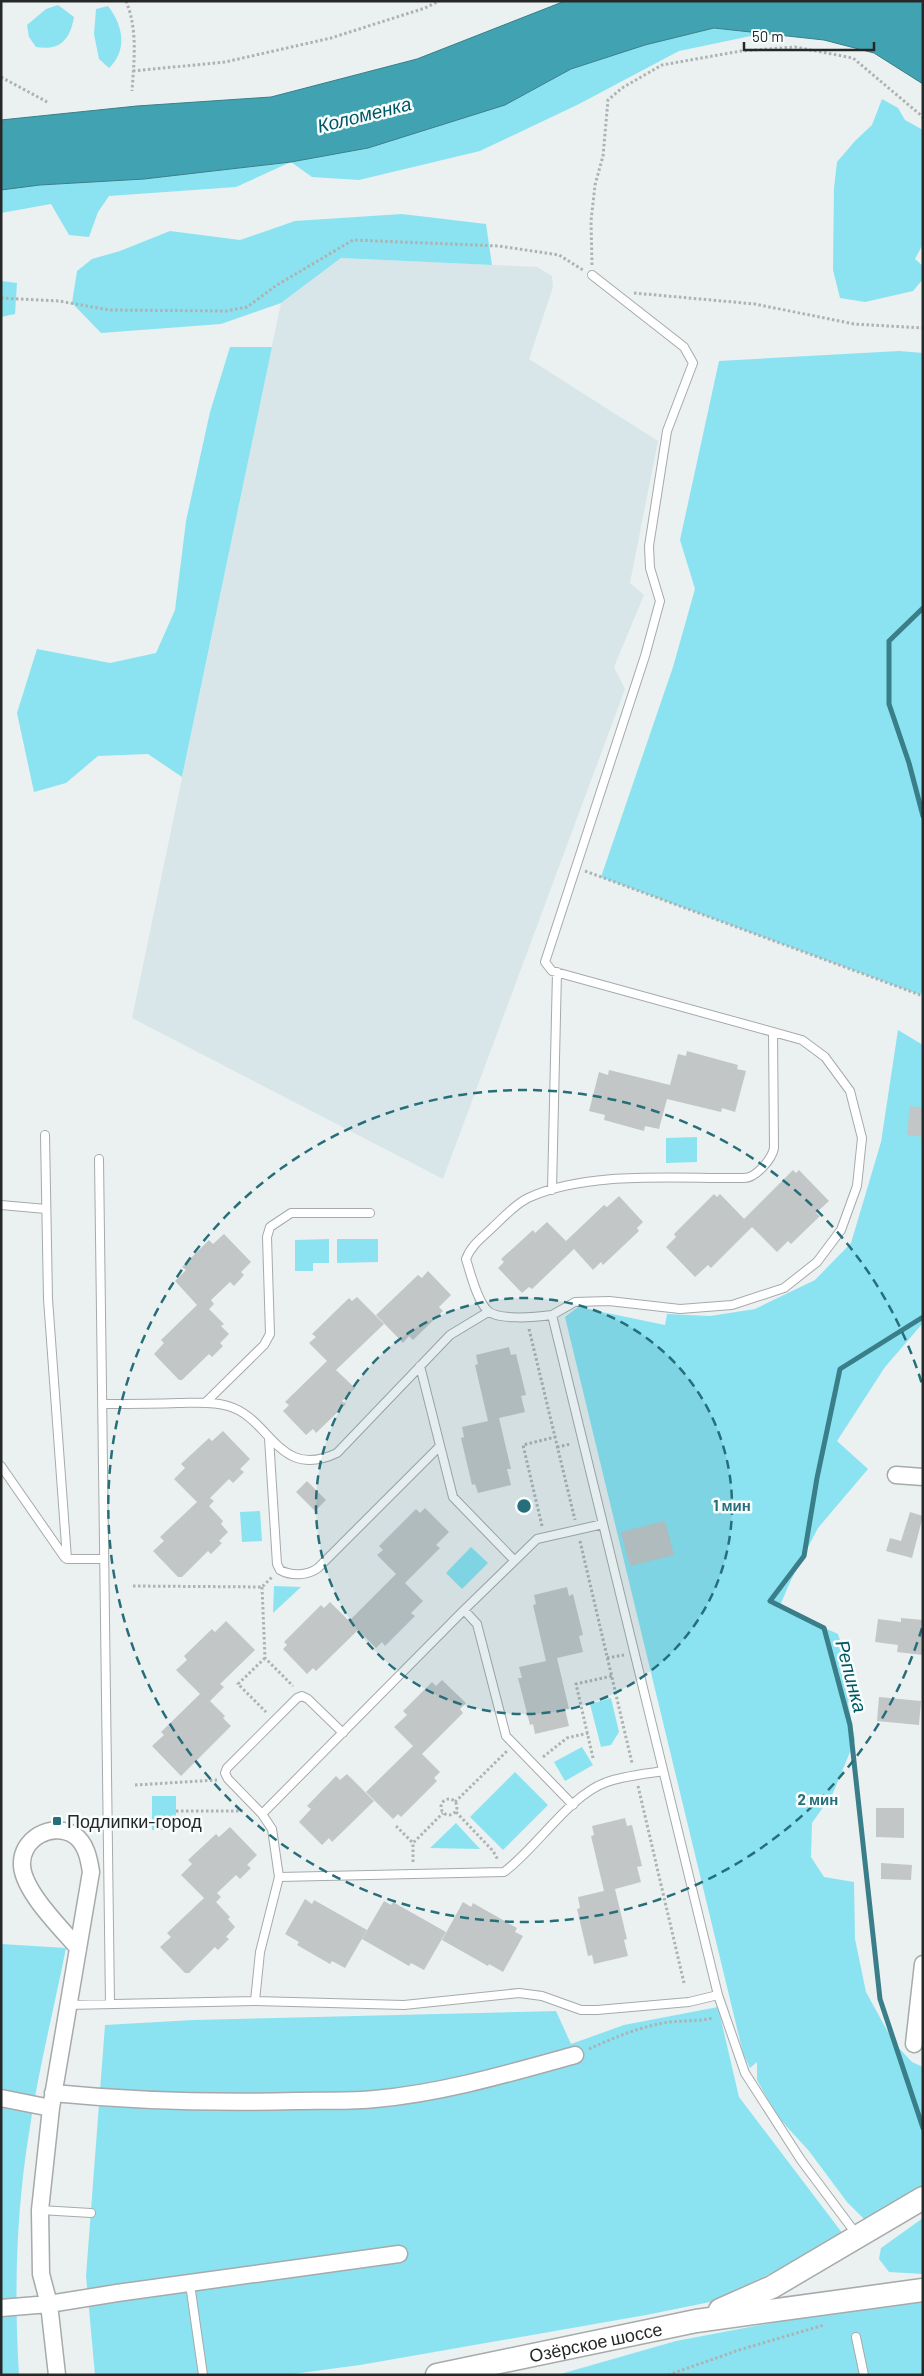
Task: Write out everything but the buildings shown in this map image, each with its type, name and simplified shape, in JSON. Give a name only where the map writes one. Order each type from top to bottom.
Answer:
[{"type":"main road","points":[[696,2320],[772,2287],[923,2198]]},
{"type":"main road","points":[[696,2320],[923,2290]]},
{"type":"main road","name":"Озёрское шоссе","points":[[438,2375],[696,2320]]},
{"type":"street","points":[[896,1475],[923,1477]]},
{"type":"street","points":[[57,2375],[49,2304],[41,2274],[40,2210],[52,2100],[67,2005],[78,1948],[91,1872],[88,1851],[74,1835],[57,1830],[37,1834],[27,1846],[22,1865],[31,1889],[78,1948]]},
{"type":"street","points":[[916,2046],[923,1964]]},
{"type":"street","points":[[1,2098],[247,2102],[375,2099],[428,2092],[489,2079],[575,2055]]},
{"type":"street","points":[[1,2308],[49,2304],[398,2254]]},
{"type":"lane","points":[[592,275],[684,347],[694,363],[667,431],[650,546],[650,568],[660,601],[645,656],[546,957],[547,967],[557,972],[802,1040],[825,1057],[850,1091],[862,1138],[857,1186],[840,1230],[817,1262],[784,1288],[732,1305],[680,1309],[609,1301],[575,1302],[552,1315],[527,1318],[496,1315],[488,1312],[482,1304],[466,1259],[469,1252],[514,1207],[528,1198],[552,1190],[600,1180],[744,1178],[752,1176],[769,1159],[774,1148],[773,1032]]},
{"type":"lane","points":[[552,1190],[557,972]]},
{"type":"lane","points":[[45,1135],[48,1298],[66,1559]]},
{"type":"lane","points":[[99,1159],[110,2004]]},
{"type":"lane","points":[[1,1205],[46,1208]]},
{"type":"lane","points":[[205,1403],[264,1345],[270,1334],[267,1236],[270,1227],[291,1213],[370,1213]]},
{"type":"lane","points":[[102,1404],[205,1403],[229,1406],[247,1418],[285,1453],[302,1459],[322,1461],[337,1453],[450,1335],[488,1312]]},
{"type":"lane","points":[[552,1315],[718,1995],[744,2073],[801,2160],[858,2237]]},
{"type":"lane","points":[[420,1366],[454,1497],[514,1560]]},
{"type":"lane","points":[[269,1438],[277,1564],[280,1570],[287,1574],[306,1574],[318,1568],[440,1446]]},
{"type":"lane","points":[[1,1466],[66,1559]]},
{"type":"lane","points":[[262,1814],[530,1544],[544,1537],[603,1524]]},
{"type":"lane","points":[[66,1559],[104,1559]]},
{"type":"lane","points":[[464,1610],[477,1624],[503,1729],[513,1745],[573,1805]]},
{"type":"lane","points":[[255,2002],[260,1952],[279,1877],[272,1829],[262,1814],[228,1779],[227,1768],[274,1720],[297,1698],[302,1696],[308,1699],[343,1733]]},
{"type":"lane","points":[[279,1877],[504,1872],[584,1795],[607,1782],[663,1771]]},
{"type":"lane","points":[[67,2005],[255,2002],[404,2005],[519,1993],[542,1996],[581,2010],[597,2010],[689,2002],[718,1995]]},
{"type":"lane","points":[[40,2210],[91,2213]]},
{"type":"lane","points":[[190,2284],[203,2375]]},
{"type":"lane","points":[[856,2337],[864,2375]]},
{"type":"path","points":[[126,1],[132,16],[135,50],[132,91]]},
{"type":"path","points":[[134,71],[225,62],[321,40],[425,8],[439,1]]},
{"type":"path","points":[[592,275],[591,221],[595,185],[603,156],[608,100],[622,88],[662,66],[741,50],[795,47],[853,58],[923,117]]},
{"type":"path","points":[[1,78],[49,102]]},
{"type":"path","points":[[1,298],[59,301],[109,310],[226,311],[248,307],[277,285],[353,240],[499,246],[559,255],[592,275]]},
{"type":"path","points":[[630,292],[755,304],[854,324],[923,328]]},
{"type":"path","points":[[601,877],[923,996]]},
{"type":"path","points":[[527,1318],[684,1983]]},
{"type":"path","points":[[544,1537],[523,1445],[555,1437]]},
{"type":"path","points":[[557,1447],[563,1446]]},
{"type":"path","points":[[133,1586],[262,1587],[280,1570]]},
{"type":"path","points":[[262,1587],[264,1658],[302,1696]]},
{"type":"path","points":[[608,1658],[621,1655]]},
{"type":"path","points":[[264,1658],[238,1684],[274,1720]]},
{"type":"path","points":[[593,1758],[576,1684],[612,1676]]},
{"type":"path","points":[[534,1765],[566,1738],[588,1733]]},
{"type":"path","points":[[455,1802],[513,1745]]},
{"type":"path","points":[[135,1785],[215,1781],[226,1773]]},
{"type":"path","points":[[449,1799],[455,1802],[458,1808],[456,1812],[448,1815],[444,1813],[441,1809],[445,1800],[449,1799]]},
{"type":"path","points":[[176,1811],[245,1811]]},
{"type":"path","points":[[456,1812],[493,1851],[504,1872]]},
{"type":"path","points":[[413,1843],[444,1813]]},
{"type":"path","points":[[396,1826],[413,1843],[413,1875]]},
{"type":"path","points":[[575,2055],[628,2033],[664,2023],[696,2022],[725,2015]]},
{"type":"path","points":[[668,2375],[739,2350],[830,2323]]},
{"type":"shaded area","points":[[58,5],[74,17],[67,38],[52,47],[36,47],[29,37],[27,25],[46,9]]},
{"type":"shaded area","points":[[108,6],[117,21],[121,37],[119,53],[109,68],[99,59],[94,34],[96,9]]},
{"type":"shaded area","points":[[714,28],[765,33],[679,51],[579,104],[480,151],[359,180],[312,177],[291,162],[368,148],[505,105],[571,69],[645,45]]},
{"type":"shaded area","points":[[882,99],[898,108],[905,120],[923,130],[923,244],[915,259],[923,266],[923,279],[913,291],[865,302],[840,298],[833,270],[834,188],[837,162],[872,125]]},
{"type":"shaded area","points":[[291,162],[236,187],[109,196],[98,212],[89,237],[69,235],[51,204],[1,213],[1,190],[40,185],[144,179]]},
{"type":"shaded area","points":[[402,214],[486,224],[492,265],[341,258],[281,303],[221,324],[101,333],[72,303],[77,271],[92,259],[120,251],[170,231],[240,240],[295,221]]},
{"type":"shaded area","points":[[341,258],[537,267],[552,276],[553,287],[529,359],[658,441],[630,583],[644,595],[614,667],[625,689],[443,1179],[132,1018],[281,303]]},
{"type":"shaded area","points":[[1,281],[17,283],[15,314],[1,317]]},
{"type":"shaded area","points":[[230,347],[272,347],[182,777],[148,754],[98,756],[66,783],[34,792],[17,713],[37,649],[110,663],[156,653],[175,610],[186,521],[210,412]]},
{"type":"shaded area","points":[[899,351],[923,353],[923,992],[918,994],[601,877],[673,667],[695,589],[680,540],[719,361]]},
{"type":"shaded area","points":[[898,1030],[923,1045],[923,1323],[885,1367],[837,1441],[868,1469],[818,1528],[790,1582],[779,1608],[838,1634],[854,1685],[848,1704],[855,1740],[833,1793],[812,1823],[811,1857],[824,1877],[854,1882],[855,1939],[866,1992],[894,2043],[912,2062],[923,2067],[923,2187],[865,2220],[847,2202],[809,2151],[777,2116],[757,2080],[757,2062],[750,2068],[743,2053],[565,1317],[578,1307],[665,1325],[667,1314],[710,1316],[755,1309],[815,1280],[851,1243],[881,1142]]},
{"type":"shaded area","points":[[697,1137],[697,1162],[666,1163],[666,1138]]},
{"type":"shaded area","points":[[329,1239],[329,1263],[313,1263],[313,1271],[295,1271],[295,1240]]},
{"type":"shaded area","points":[[337,1239],[378,1239],[378,1262],[337,1263]]},
{"type":"shaded area","points":[[260,1511],[262,1541],[242,1542],[240,1512]]},
{"type":"shaded area","points":[[471,1547],[488,1563],[462,1589],[446,1573]]},
{"type":"shaded area","points":[[274,1586],[301,1587],[273,1613]]},
{"type":"shaded area","points":[[611,1698],[619,1732],[611,1745],[601,1747],[590,1704]]},
{"type":"shaded area","points":[[582,1747],[593,1765],[565,1781],[554,1762]]},
{"type":"shaded area","points":[[515,1772],[548,1805],[503,1850],[470,1817]]},
{"type":"shaded area","points":[[152,1796],[176,1796],[176,1830],[152,1830]]},
{"type":"shaded area","points":[[456,1823],[480,1849],[430,1848]]},
{"type":"shaded area","points":[[1,1944],[66,1948],[37,2087],[21,2193],[17,2254],[19,2375],[1,2375]]},
{"type":"shaded area","points":[[718,2007],[739,2097],[846,2238],[710,2302],[646,2315],[360,2365],[285,2375],[95,2375],[86,2276],[105,2025],[193,2020],[556,2011],[571,2044],[624,2025]]},
{"type":"shaded area","points":[[923,2218],[923,2274],[889,2272],[879,2259],[881,2248]]},
{"type":"shaded area","points":[[923,2300],[923,2375],[557,2375],[676,2341],[818,2314]]},
{"type":"water","name":"Коломенка","points":[[565,1],[923,1],[923,84],[874,53],[824,40],[714,28],[645,45],[571,69],[505,105],[368,148],[291,162],[144,179],[40,185],[1,190],[1,120],[137,106],[271,97],[417,59]]},
{"type":"waterway","name":"Репинка","points":[[923,608],[889,641],[889,704],[909,763],[923,816]]},
{"type":"waterway","name":"Репинка","points":[[923,1317],[840,1369],[817,1478],[804,1556],[770,1601],[824,1628],[850,1725],[880,1999],[923,2128]]},
{"type":"place","name":"Подлипки-город","points":[[57,1821]]}]
